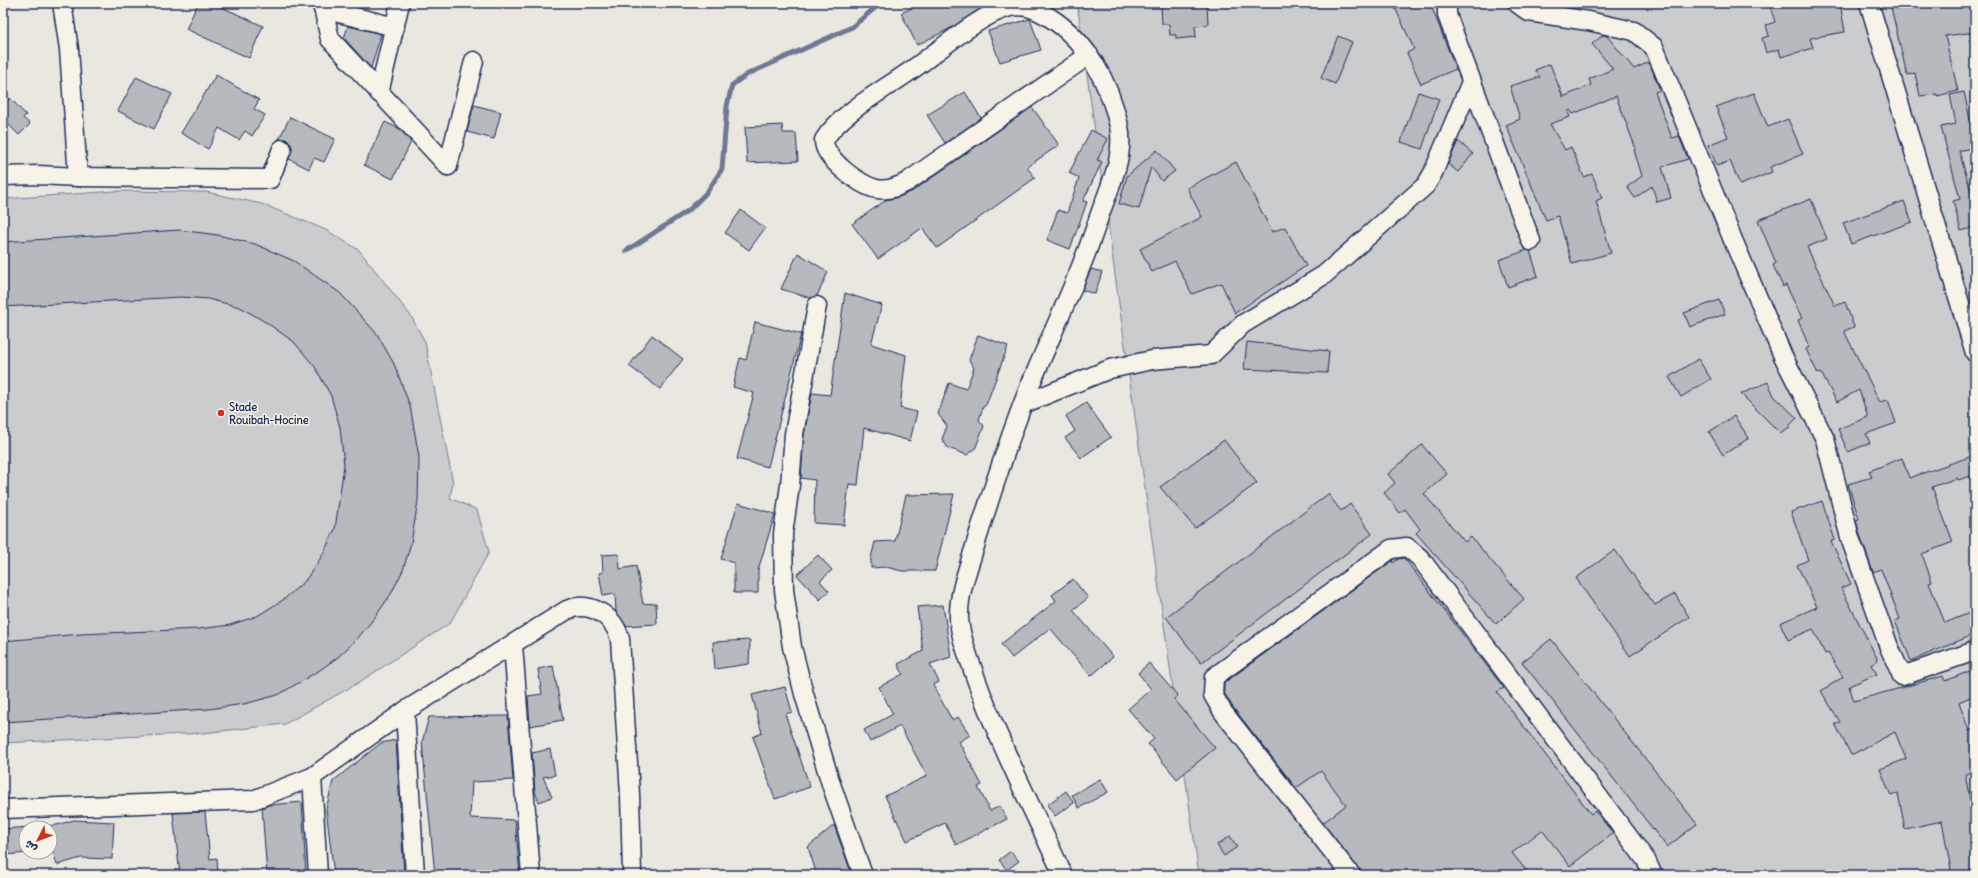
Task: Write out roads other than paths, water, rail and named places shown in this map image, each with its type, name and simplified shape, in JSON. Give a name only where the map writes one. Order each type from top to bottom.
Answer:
[{"type":"street","points":[[62,3],[69,49],[78,177]]},
{"type":"street","points":[[379,93],[400,3]]},
{"type":"street","points":[[1447,3],[1447,15],[1531,240]]},
{"type":"street","points":[[1517,3],[1529,12],[1588,20],[1634,32],[1654,47],[1733,240],[1783,356],[1826,439],[1850,538],[1889,648],[1902,676],[1975,651]]},
{"type":"street","points":[[1869,3],[1975,352]]},
{"type":"street","points":[[1063,875],[988,712],[961,632],[959,617],[960,600],[985,515],[1023,404],[1085,260],[1116,168],[1120,149],[1119,129],[1109,94],[1099,70],[1089,56],[1065,28],[1036,9],[1022,5],[997,12],[961,34],[845,117],[826,135],[824,145],[828,154],[835,162],[860,182],[877,189],[887,190],[897,187],[914,178],[1089,56]]},
{"type":"street","points":[[395,26],[323,6],[330,39],[448,166],[474,61]]},
{"type":"street","points":[[1023,404],[1110,369],[1158,359],[1211,355],[1244,324],[1324,275],[1426,185],[1433,173],[1471,82]]},
{"type":"street","points":[[3,176],[38,174],[78,177],[270,179],[282,149]]},
{"type":"street","points":[[817,306],[794,434],[790,485],[783,534],[784,590],[792,647],[804,694],[831,784],[863,875]]},
{"type":"street","points":[[1350,875],[1223,712],[1213,695],[1214,677],[1391,549],[1407,547],[1420,558],[1646,860],[1651,871],[1650,875]]},
{"type":"street","points":[[3,809],[253,800],[312,777],[405,711],[567,610],[580,606],[590,608],[600,613],[615,627],[620,639],[630,794],[632,875]]},
{"type":"street","points":[[513,645],[531,875]]},
{"type":"street","points":[[405,711],[415,875]]},
{"type":"street","points":[[312,777],[318,875]]},
{"type":"waterway","points":[[626,251],[689,210],[707,192],[722,169],[727,106],[732,85],[748,74],[852,27],[876,7],[878,3]]},
{"type":"place","name":"Stade Rouibah-Hocine","points":[[221,413]]}]
